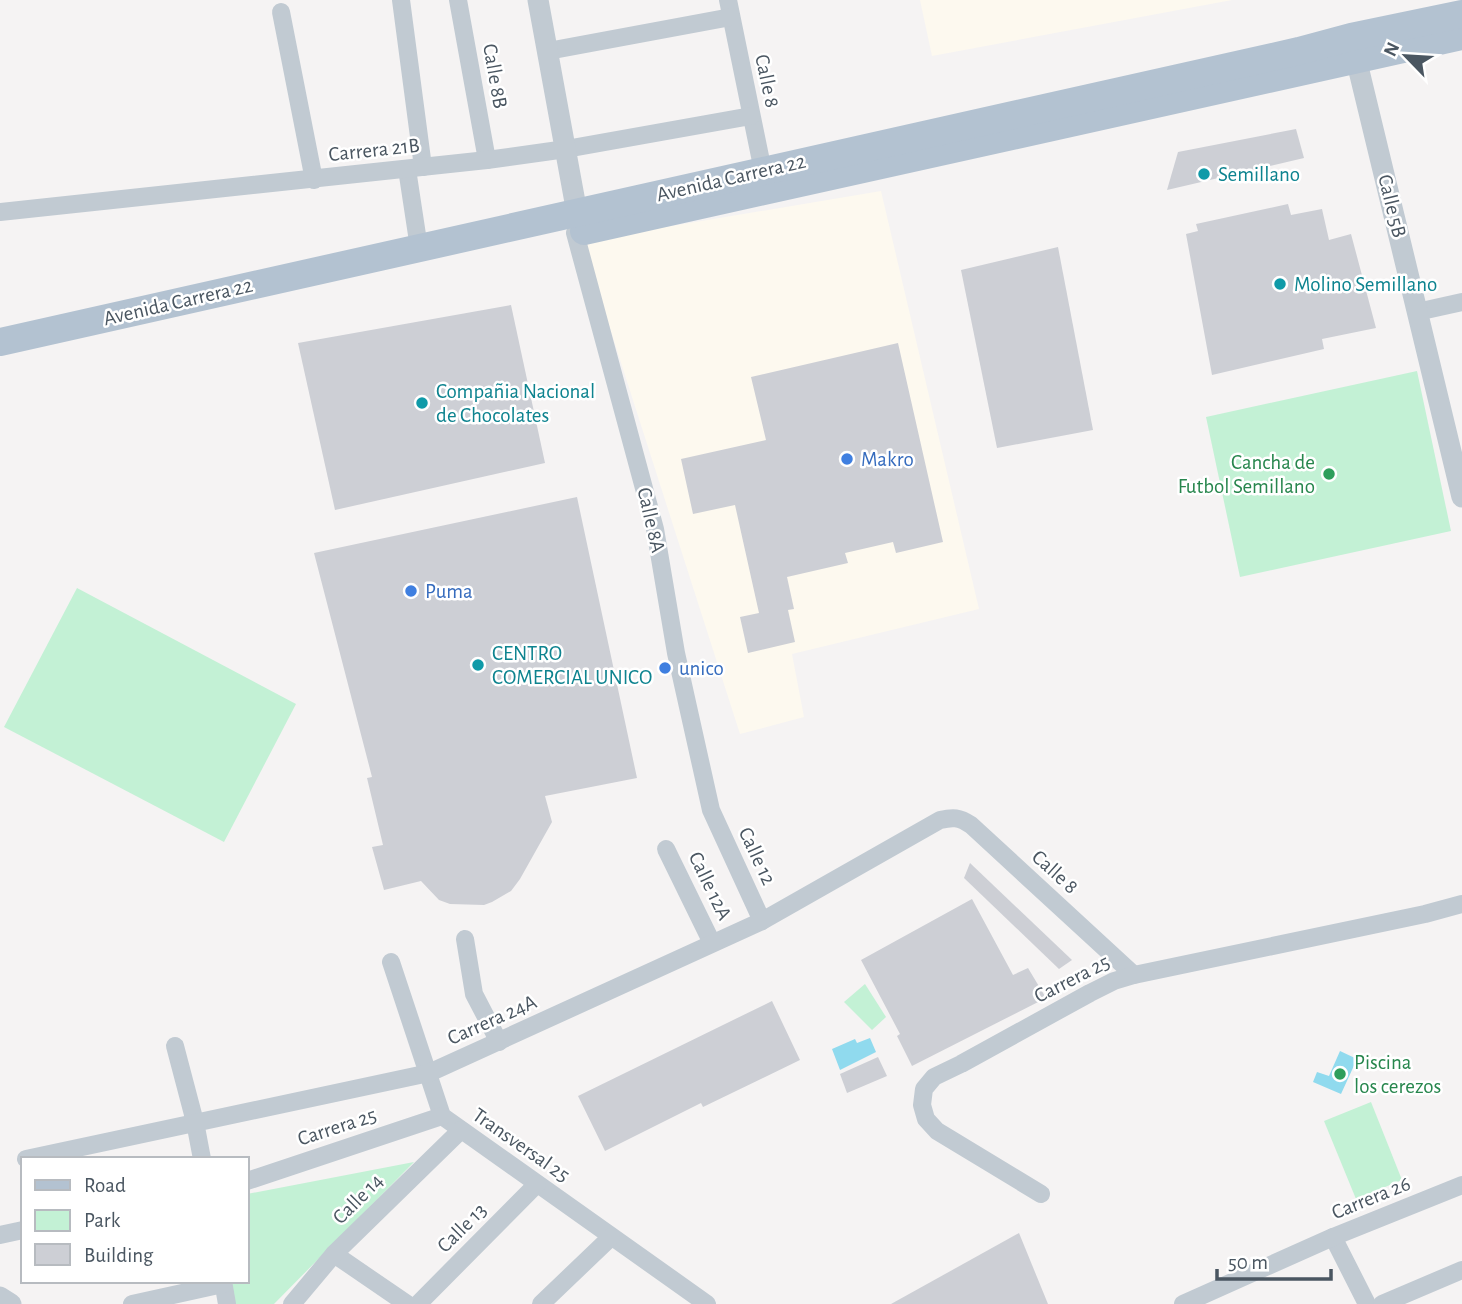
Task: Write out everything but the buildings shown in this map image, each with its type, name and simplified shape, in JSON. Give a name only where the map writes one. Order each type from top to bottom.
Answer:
[{"type":"main road","name":"Avenida Carrera 22","points":[[0,361],[576,223],[1353,48],[1462,14]]},
{"type":"main road","name":"Avenida Carrera 22","points":[[0,342],[419,248],[576,223],[763,171],[1286,54],[1462,36]]},
{"type":"street","points":[[401,0],[419,248]]},
{"type":"street","name":"Calle 8B","points":[[458,0],[487,160]]},
{"type":"street","name":"Calle 8A","points":[[538,0],[566,149],[576,223],[655,529],[676,653],[711,810]]},
{"type":"street","points":[[548,51],[729,9]]},
{"type":"street","name":"Calle 8","points":[[729,9],[763,171]]},
{"type":"street","points":[[281,12],[314,180]]},
{"type":"street","name":"Calle 5B","points":[[1353,48],[1462,498]]},
{"type":"street","name":"Carrera 21B","points":[[0,212],[487,160],[566,149],[751,116]]},
{"type":"street","points":[[1417,312],[1462,302]]},
{"type":"street","name":"Calle 12","points":[[711,810],[762,921]]},
{"type":"street","name":"Calle 8","points":[[940,820],[953,817],[971,825],[1134,975]]},
{"type":"street","name":"Carrera 24A","points":[[35,1157],[429,1073],[762,921],[940,820]]},
{"type":"street","name":"Calle 12A","points":[[667,849],[712,943]]},
{"type":"street","name":"Carrera 25","points":[[1041,1194],[937,1131],[926,1119],[922,1105],[924,1088],[934,1077],[1114,981],[1462,904]]},
{"type":"street","points":[[466,939],[474,994],[499,1042]]},
{"type":"street","name":"Transversal 25","points":[[391,962],[442,1116],[707,1304]]},
{"type":"street","points":[[175,1046],[202,1157]]},
{"type":"street","name":"Carrera 25","points":[[248,1181],[442,1116]]},
{"type":"street","name":"Calle 14","points":[[292,1304],[334,1254],[461,1130]]},
{"type":"street","name":"Calle 13","points":[[418,1304],[537,1184]]},
{"type":"street","name":"Carrera 26","points":[[1183,1304],[1333,1237],[1462,1185]]},
{"type":"street","points":[[0,1235],[21,1230]]},
{"type":"street","points":[[541,1304],[611,1237]]},
{"type":"street","points":[[1333,1237],[1367,1304]]},
{"type":"street","points":[[334,1254],[407,1304]]},
{"type":"street","points":[[1382,1304],[1462,1270]]},
{"type":"street","points":[[131,1304],[219,1283]]},
{"type":"street","points":[[223,1283],[228,1304]]},
{"type":"street","points":[[0,1297],[10,1304]]},
{"type":"shaded area","points":[[920,0],[1232,0],[932,56]]},
{"type":"shaded area","points":[[881,191],[979,609],[792,654],[804,717],[740,734],[582,241]]},
{"type":"green space","name":"Cancha de Futbol Semillano","points":[[1417,371],[1451,531],[1240,577],[1206,417]]},
{"type":"green space","points":[[77,588],[296,704],[224,842],[4,727]]},
{"type":"green space","points":[[865,984],[886,1017],[872,1030],[844,1002]]},
{"type":"green space","points":[[1371,1102],[1402,1180],[1356,1199],[1324,1121]]},
{"type":"green space","points":[[414,1162],[274,1304],[233,1304],[229,1283],[248,1283],[248,1194]]},
{"type":"water","points":[[870,1038],[876,1052],[840,1070],[832,1049],[855,1039],[857,1043]]},
{"type":"water","name":"Piscina los cerezos","points":[[1340,1051],[1357,1059],[1341,1094],[1313,1082],[1317,1072],[1329,1076]]},
{"type":"place","name":"Semillano","points":[[1204,174]]},
{"type":"place","name":"Molino Semillano","points":[[1280,284]]},
{"type":"place","name":"Compañia Nacional de Chocolates","points":[[422,403]]},
{"type":"place","name":"Makro","points":[[847,459]]},
{"type":"place","name":"Cancha de Futbol Semillano","points":[[1329,474]]},
{"type":"place","name":"Puma","points":[[411,591]]},
{"type":"place","name":"CENTRO COMERCIAL UNICO","points":[[478,665]]},
{"type":"place","name":"unico","points":[[665,668]]},
{"type":"place","name":"Piscina los cerezos","points":[[1340,1074]]}]
